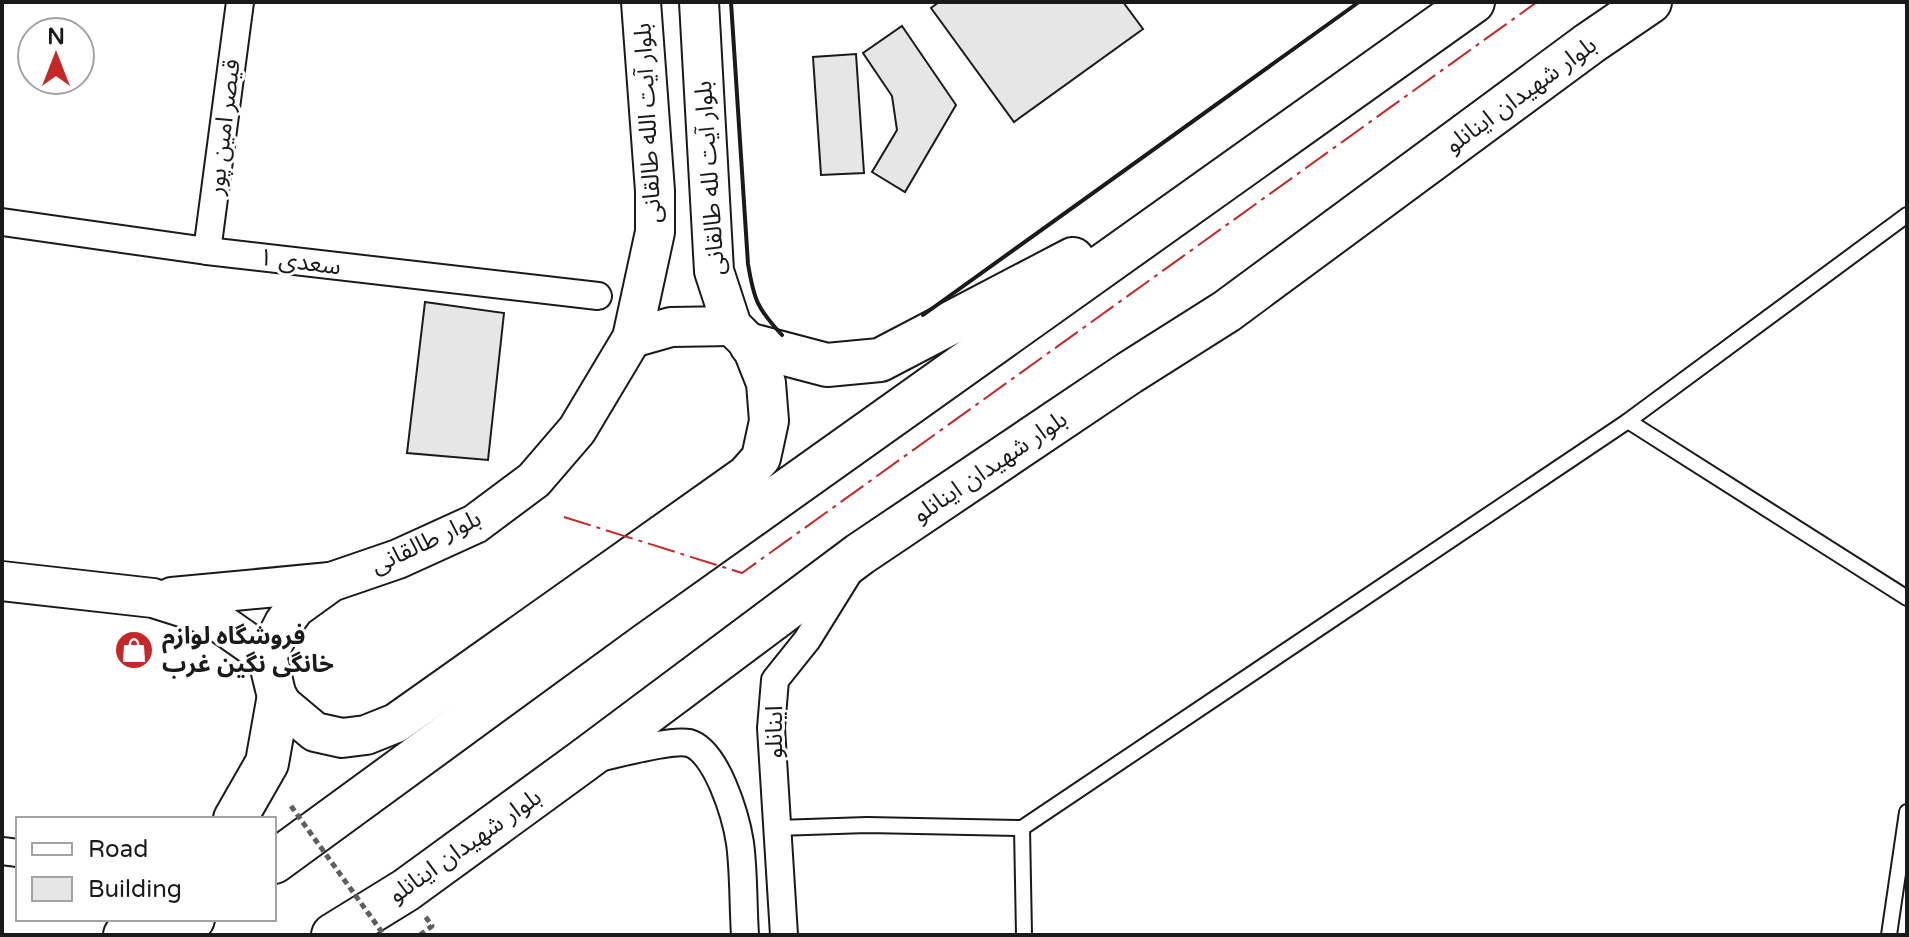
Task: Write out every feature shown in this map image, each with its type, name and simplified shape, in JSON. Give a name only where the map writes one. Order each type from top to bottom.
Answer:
[{"type":"main road","points":[[276,861],[632,601],[1473,2]]},
{"type":"main road","name":"بلوار شهیدان اینانلو","points":[[333,935],[406,890],[860,554],[1129,373],[1227,311],[1650,2]]},
{"type":"main road","points":[[742,335],[827,365],[880,360],[1038,279],[1249,162]]},
{"type":"main road","points":[[236,817],[267,763],[278,701]]},
{"type":"main road","points":[[171,935],[190,921]]},
{"type":"street","name":"قیصر امین پور","points":[[207,251],[240,2]]},
{"type":"street","name":"بلوار آیت الله طالقانی","points":[[632,338],[655,232],[655,191],[641,2]]},
{"type":"street","name":"بلوار آیت لله طالقانی","points":[[699,2],[714,271],[742,335]]},
{"type":"street","name":"سعدی ۱","points":[[2,222],[207,251],[598,296]]},
{"type":"street","points":[[2,581],[153,598],[210,616],[267,656],[278,701],[315,732],[342,738],[366,735],[396,723],[746,475],[761,458],[769,421],[766,383],[742,335],[671,327],[632,338]]},
{"type":"street","name":"بلوار طالقانی","points":[[267,656],[295,608],[331,582],[398,559],[475,524],[534,480],[577,430],[632,338]]},
{"type":"street","name":"اینانلو","points":[[784,935],[771,728],[775,680],[807,640],[860,554]]},
{"type":"street","points":[[153,598],[331,582]]},
{"type":"street","points":[[583,761],[669,743],[690,743],[706,755],[721,779],[740,842],[745,935]]},
{"type":"lane","points":[[777,828],[867,825],[1022,828],[1628,421],[1907,215]]},
{"type":"lane","points":[[1628,421],[1907,598]]},
{"type":"lane","points":[[1889,935],[1907,812]]},
{"type":"lane","points":[[1022,828],[1024,935]]},
{"type":"path","points":[[291,806],[384,935]]},
{"type":"path","points":[[420,935],[432,926]]},
{"type":"building","points":[[939,2],[1123,2],[1143,29],[1014,122],[931,8]]},
{"type":"building","points":[[902,26],[956,105],[905,192],[872,172],[897,130],[892,96],[863,53]]},
{"type":"building","points":[[856,54],[864,173],[821,175],[813,57]]},
{"type":"building","points":[[425,302],[504,313],[488,460],[407,453]]},
{"type":"wall","points":[[731,2],[748,264],[758,303],[782,335]]},
{"type":"wall","points":[[923,315],[1359,2]]},
{"type":"power","points":[[564,517],[742,573],[1537,2]]},
{"type":"place","name":"فروشگاه لوازم خانگی نگین غرب","points":[[134,650]]}]
